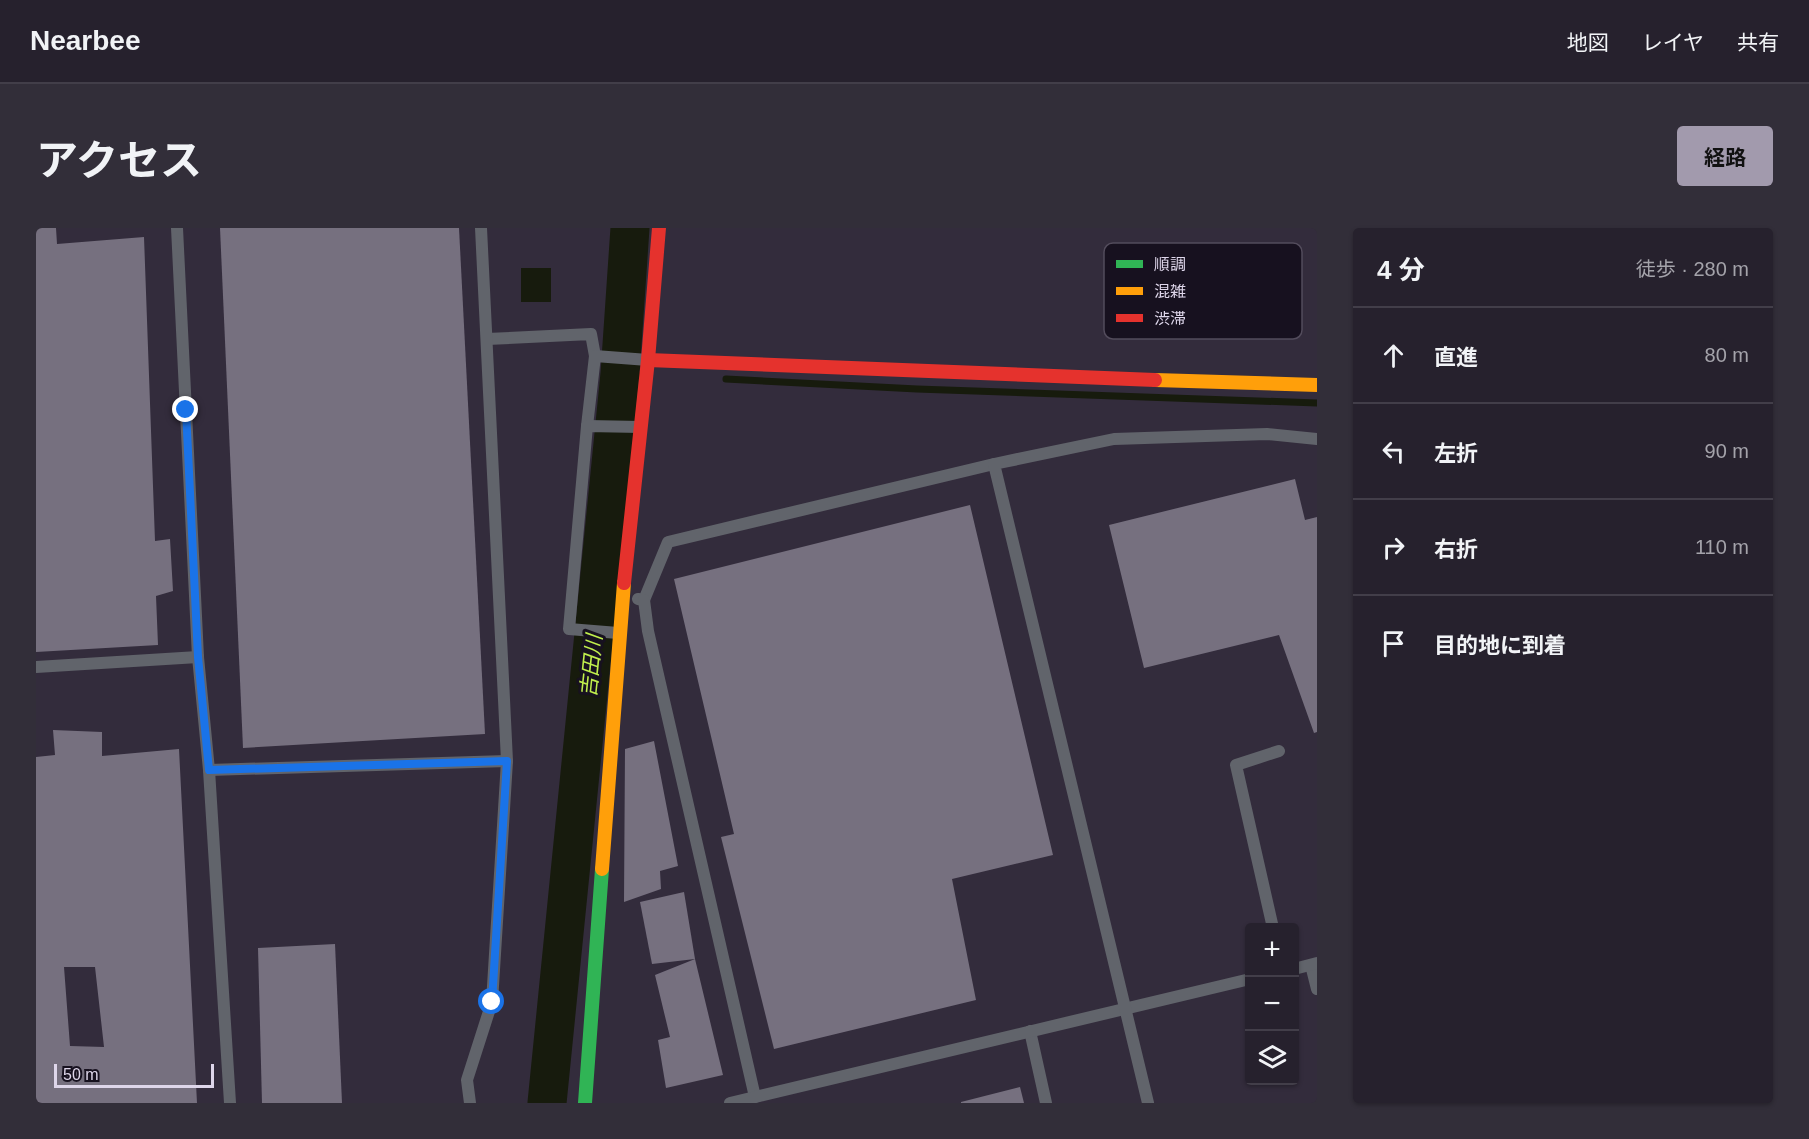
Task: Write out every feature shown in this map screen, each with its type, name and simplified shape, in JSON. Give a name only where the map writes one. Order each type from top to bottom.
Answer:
[{"type":"street","points":[[585,1103],[622,597],[648,360],[659,228]]},
{"type":"street","points":[[648,360],[1049,377],[1317,385]]},
{"type":"lane","points":[[177,228],[198,657],[209,770],[230,1103]]},
{"type":"lane","points":[[470,1103],[467,1080],[492,1002],[507,761],[481,228]]},
{"type":"lane","points":[[487,339],[591,334],[596,356],[569,629],[619,633]]},
{"type":"lane","points":[[596,356],[648,360]]},
{"type":"lane","points":[[588,426],[640,427]]},
{"type":"lane","points":[[755,1097],[648,631],[644,600],[668,542],[994,464],[1113,439],[1267,434],[1317,439]]},
{"type":"lane","points":[[994,464],[1148,1103]]},
{"type":"lane","points":[[622,597],[644,600]]},
{"type":"lane","points":[[36,667],[198,657]]},
{"type":"lane","points":[[1272,923],[1236,765],[1279,751]]},
{"type":"lane","points":[[209,770],[507,761]]},
{"type":"lane","points":[[1299,968],[1314,964],[1317,989]]},
{"type":"lane","points":[[730,1103],[1245,980]]},
{"type":"lane","points":[[1030,1031],[1047,1103]]},
{"type":"shaded area","points":[[521,268],[551,268],[551,302],[521,302]]},
{"type":"building","points":[[36,228],[56,228],[57,244],[144,237],[155,541],[170,539],[173,591],[156,596],[158,645],[36,652]]},
{"type":"building","points":[[220,228],[459,228],[485,734],[243,748]]},
{"type":"building","points":[[1295,479],[1305,520],[1317,517],[1317,732],[1314,733],[1279,635],[1144,668],[1109,525]]},
{"type":"building","points":[[970,505],[1053,855],[952,879],[976,1000],[774,1049],[721,837],[734,834],[674,579]]},
{"type":"building","points":[[53,730],[102,732],[102,756],[179,749],[197,1103],[36,1103],[36,757],[55,755]],"holes":[[[64,967],[95,967],[104,1047],[70,1046]]]},
{"type":"building","points":[[654,741],[678,866],[660,871],[661,889],[624,902],[625,749]]},
{"type":"building","points":[[684,892],[695,959],[652,964],[640,902]]},
{"type":"building","points":[[335,944],[342,1103],[262,1103],[258,948]]},
{"type":"building","points":[[695,959],[723,1075],[666,1088],[658,1040],[670,1037],[655,975]]},
{"type":"building","points":[[1020,1087],[1024,1103],[961,1103],[961,1102]]},
{"type":"waterway","name":"吉田川","points":[[547,1103],[620,374],[630,228]]},
{"type":"waterway","points":[[620,374],[637,375]]},
{"type":"waterway","points":[[726,379],[917,389],[1317,403]]},
{"type":"traffic: fast","points":[[585,1103],[602,869]]},
{"type":"traffic: slow","points":[[1155,380],[1317,385]]},
{"type":"traffic: slow","points":[[602,869],[624,583]]},
{"type":"traffic: jam","points":[[624,583],[648,360],[659,228]]},
{"type":"traffic: jam","points":[[648,360],[1155,380]]},
{"type":"route","points":[[186,410],[198,657],[209,770],[507,761],[492,1002]]}]
